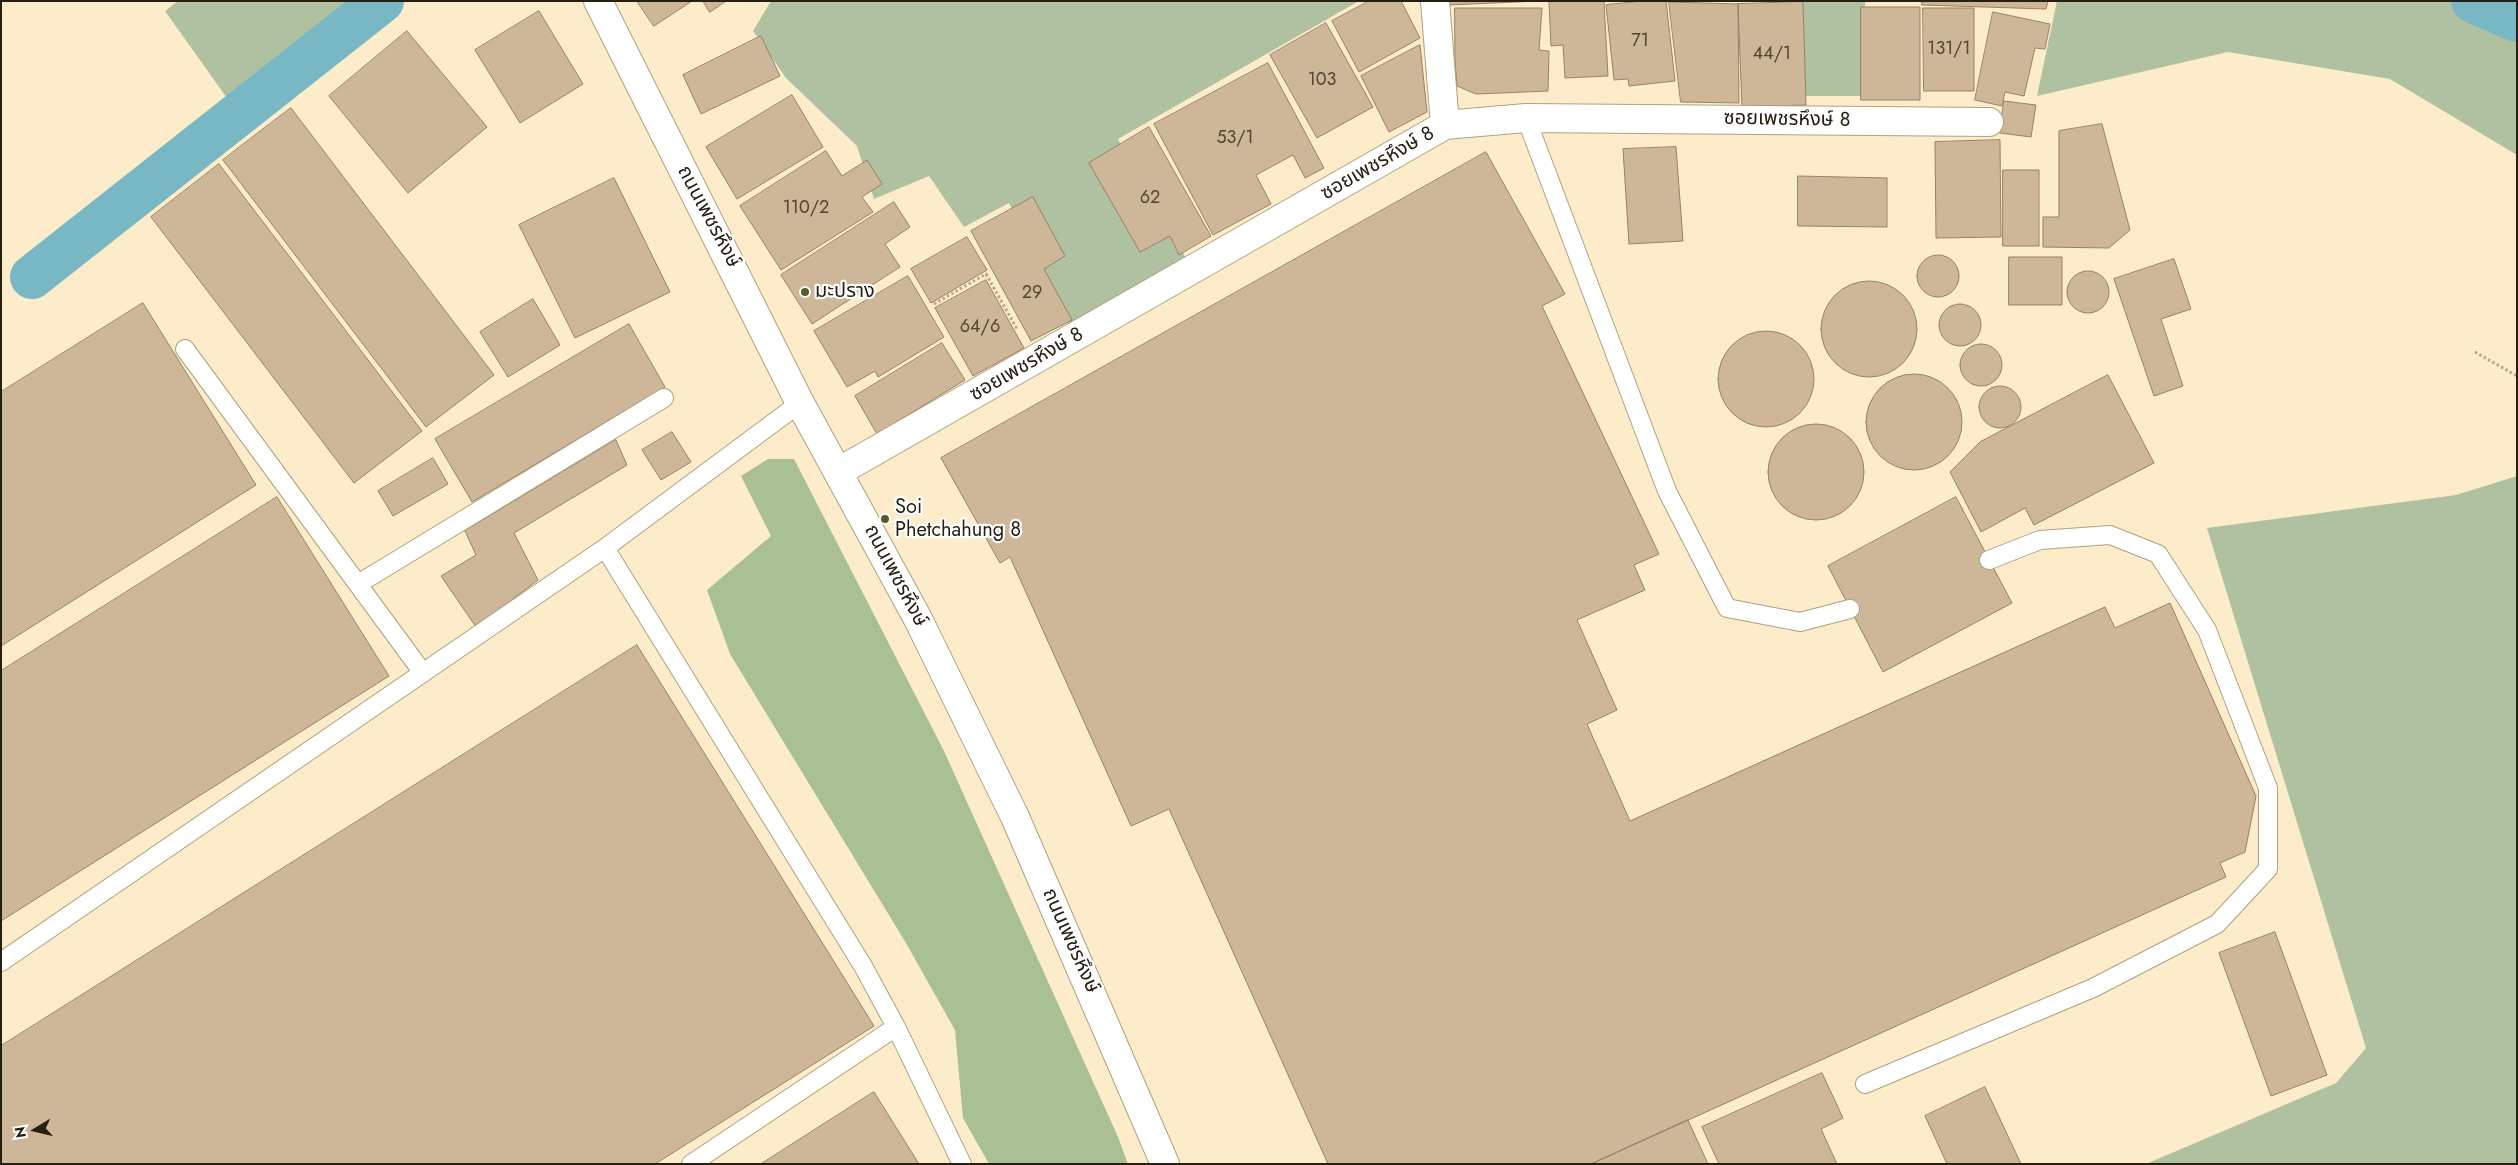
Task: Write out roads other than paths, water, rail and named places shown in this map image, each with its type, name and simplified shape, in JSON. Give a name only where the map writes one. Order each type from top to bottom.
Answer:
[{"type":"street","name":"ถนนเพชรหึงษ์","points":[[598,1],[800,403],[918,619],[1015,817],[1165,1164]]},
{"type":"street","points":[[1435,1],[1445,125]]},
{"type":"street","name":"ซอยเพชรหึงษ์ 8","points":[[838,472],[1445,125],[1526,118],[1989,122]]},
{"type":"lane","points":[[1526,118],[1667,491],[1727,608],[1800,622],[1850,609]]},
{"type":"lane","points":[[185,350],[423,673]]},
{"type":"lane","points":[[358,584],[664,398]]},
{"type":"lane","points":[[1,962],[605,548],[800,403]]},
{"type":"lane","points":[[1865,1084],[2093,988],[2217,924],[2268,869],[2268,788],[2206,630],[2158,554],[2110,535],[2040,540],[1990,560]]},
{"type":"lane","points":[[605,548],[863,966],[896,1026],[962,1164]]},
{"type":"lane","points":[[691,1164],[896,1026]]},
{"type":"waterway","points":[[32,277],[382,1]]},
{"type":"waterway","points":[[2473,1],[2517,20]]},
{"type":"place","name":"มะปราง","points":[[805,292]]},
{"type":"place","name":"Soi Phetchahung 8","points":[[885,519]]}]
